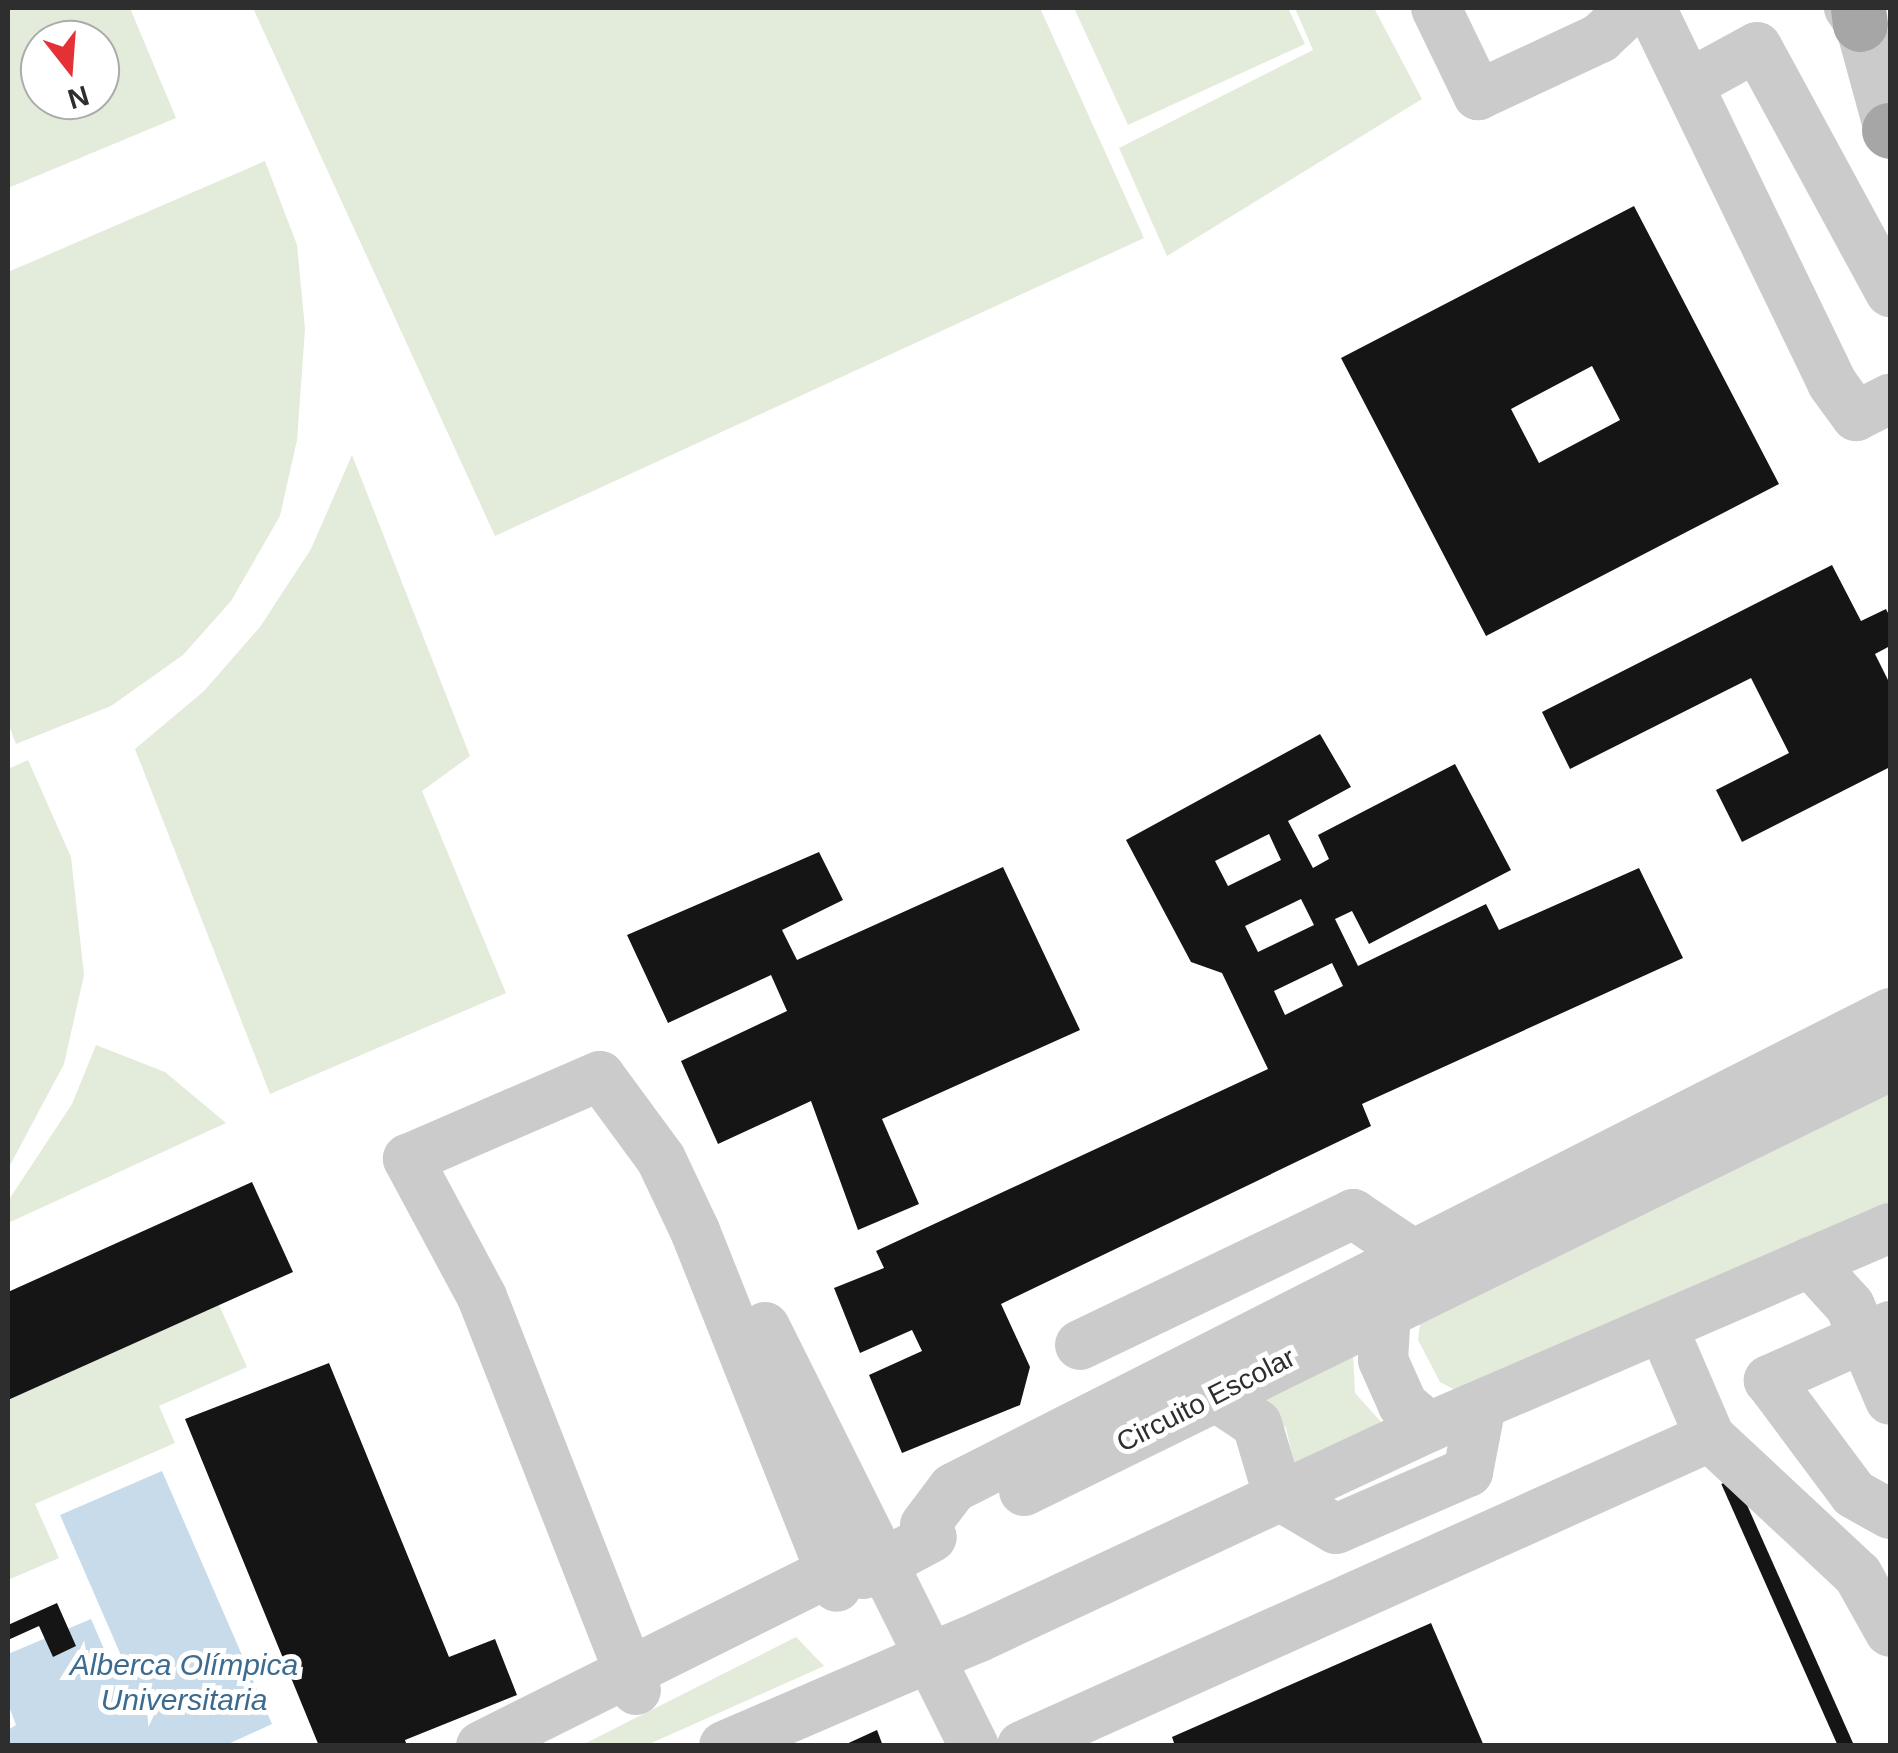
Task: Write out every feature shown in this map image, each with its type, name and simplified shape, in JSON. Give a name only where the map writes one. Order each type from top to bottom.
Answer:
[{"type":"street","points":[[1436,8],[1478,95],[1616,23]]},
{"type":"street","points":[[1651,8],[1832,383],[1856,416],[1890,399]]},
{"type":"street","points":[[1856,13],[1890,132]]},
{"type":"street","points":[[1688,84],[1758,47],[1890,292]]},
{"type":"street","points":[[929,1531],[952,1488],[1431,1267],[1890,1013]]},
{"type":"street","name":"Circuito Escolar","points":[[526,1746],[632,1682],[847,1572],[1386,1310],[1431,1267],[1890,1066]]},
{"type":"street","points":[[482,1746],[632,1682],[482,1297],[408,1159],[600,1076],[661,1158],[737,1337],[847,1572]]},
{"type":"street","points":[[1080,1345],[1353,1214],[1431,1267]]},
{"type":"street","points":[[747,1741],[1429,1427],[1810,1262],[1888,1233]]},
{"type":"street","points":[[1810,1262],[1878,1331],[1890,1400]]},
{"type":"street","points":[[1386,1310],[1383,1360],[1403,1405],[1429,1427]]},
{"type":"street","points":[[737,1337],[764,1326],[974,1746]]},
{"type":"street","points":[[1662,1328],[1703,1420],[1858,1576],[1890,1632]]},
{"type":"street","points":[[1808,1526],[1872,1504],[1769,1380],[1878,1331]]},
{"type":"street","points":[[1215,1396],[1257,1424],[1278,1496],[1336,1529],[1468,1472],[1481,1405]]},
{"type":"street","points":[[1022,1746],[1641,1469],[1703,1420]]},
{"type":"green space","points":[[8,8],[130,8],[176,118],[8,188]]},
{"type":"green space","points":[[253,8],[1040,8],[1144,238],[495,536]]},
{"type":"green space","points":[[1074,8],[1288,8],[1305,44],[1128,125]]},
{"type":"green space","points":[[1295,8],[1374,8],[1422,99],[1167,256],[1119,148],[1313,50]]},
{"type":"green space","points":[[265,161],[297,245],[305,329],[297,440],[280,516],[231,601],[183,655],[111,706],[16,744],[8,723],[8,272]]},
{"type":"green space","points":[[352,455],[470,756],[422,791],[506,993],[270,1094],[135,749],[204,691],[260,627],[311,549]]},
{"type":"green space","points":[[28,760],[71,857],[84,975],[64,1064],[8,1169],[8,769]]},
{"type":"green space","points":[[96,1045],[165,1072],[226,1123],[8,1223],[8,1201],[72,1104]]},
{"type":"green space","points":[[1890,1077],[1890,1208],[1455,1390],[1440,1382],[1418,1340],[1420,1324]]},
{"type":"green space","points":[[219,1305],[247,1367],[159,1406],[175,1443],[35,1504],[59,1558],[8,1580],[8,1400]]},
{"type":"green space","points":[[1353,1354],[1355,1393],[1383,1424],[1294,1464],[1286,1428],[1258,1401]]},
{"type":"green space","points":[[796,1637],[824,1666],[647,1745],[582,1745]]},
{"type":"water","name":"Alberca Olímpica Universitaria","points":[[162,1471],[272,1724],[224,1746],[8,1745],[8,1730],[16,1725],[8,1704],[8,1654],[91,1619],[111,1665],[123,1660],[60,1515]]},
{"type":"building","points":[[1634,206],[1779,484],[1486,636],[1341,358]],"holes":[[[1592,366],[1620,420],[1539,463],[1511,409]]]},
{"type":"building","points":[[1832,565],[1861,621],[1886,609],[1890,617],[1890,646],[1875,654],[1890,684],[1890,767],[1742,842],[1716,790],[1789,753],[1751,678],[1570,769],[1542,712]]},
{"type":"building","points":[[1320,734],[1351,787],[1288,821],[1313,868],[1329,859],[1318,835],[1455,764],[1511,870],[1369,944],[1352,911],[1335,919],[1358,966],[1486,904],[1499,930],[1639,868],[1683,958],[1362,1104],[1371,1126],[1001,1304],[1030,1367],[1020,1405],[902,1453],[869,1375],[922,1351],[912,1330],[860,1353],[834,1288],[884,1268],[876,1251],[1268,1069],[1222,973],[1191,962],[1126,840]],"holes":[[[1269,834],[1281,860],[1228,886],[1215,861]],[[1301,899],[1314,925],[1258,952],[1245,926]],[[1332,963],[1343,986],[1285,1015],[1274,991]]]},
{"type":"building","points":[[819,852],[843,900],[782,930],[797,960],[1003,867],[1080,1030],[882,1119],[919,1204],[858,1230],[811,1101],[718,1144],[681,1061],[787,1011],[771,975],[668,1023],[627,935]]},
{"type":"building","points":[[252,1182],[293,1272],[8,1400],[8,1292]]},
{"type":"building","points":[[329,1363],[449,1657],[495,1639],[517,1695],[405,1740],[407,1746],[319,1746],[185,1419]]},
{"type":"building","points":[[1735,1478],[1854,1745],[1838,1746],[1721,1484]]},
{"type":"building","points":[[57,1603],[76,1646],[53,1657],[39,1626],[8,1640],[8,1625]]},
{"type":"building","points":[[1431,1623],[1484,1746],[1175,1746],[1172,1737]]},
{"type":"building","points":[[877,1730],[883,1746],[842,1746]]}]
